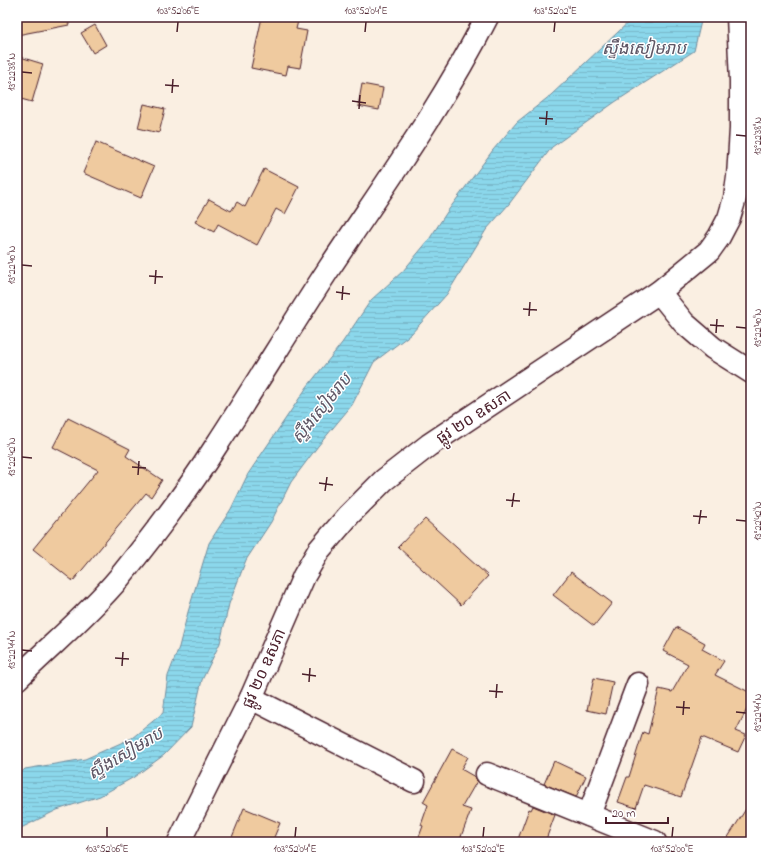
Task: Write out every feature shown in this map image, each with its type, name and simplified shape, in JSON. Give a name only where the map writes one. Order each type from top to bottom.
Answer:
[{"type":"street","points":[[17,679],[89,610],[118,579],[170,512],[216,447],[323,278],[442,98],[471,50],[487,17]]},
{"type":"street","name":"ផ្លូវ ២០ ឧសភា","points":[[180,842],[251,698],[304,576],[319,550],[348,515],[384,480],[429,445],[659,292],[709,251],[719,237],[731,212],[738,177],[741,129],[741,81],[738,17]]},
{"type":"street","points":[[659,292],[684,323],[713,348],[751,372]]},
{"type":"street","points":[[589,815],[638,684]]},
{"type":"street","points":[[251,698],[414,781]]},
{"type":"street","points":[[487,774],[656,842]]},
{"type":"water","name":"ស្ទឹងសៀមរាប","points":[[634,17],[702,17],[694,51],[615,102],[552,147],[509,204],[486,230],[447,294],[411,334],[374,362],[352,405],[291,482],[271,522],[246,560],[229,604],[220,643],[202,680],[191,727],[164,755],[134,777],[100,796],[57,810],[17,830],[17,776],[25,769],[85,759],[132,738],[163,713],[168,676],[179,647],[209,543],[231,509],[248,474],[307,387],[342,343],[371,300],[403,271],[428,241],[447,212],[493,150],[517,122],[551,95]]},
{"type":"building","points":[[17,17],[68,17],[69,25],[17,35]]},
{"type":"building","points":[[262,17],[299,17],[296,29],[307,31],[300,68],[288,66],[286,75],[251,68]]},
{"type":"building","points":[[95,25],[106,45],[93,53],[81,33]]},
{"type":"building","points":[[17,56],[43,64],[32,102],[17,98]]},
{"type":"building","points":[[362,84],[383,88],[379,110],[358,106]]},
{"type":"building","points":[[144,104],[165,109],[159,133],[138,128]]},
{"type":"building","points":[[96,142],[154,167],[141,198],[83,173]]},
{"type":"building","points":[[264,169],[299,187],[285,214],[276,209],[257,245],[218,224],[214,232],[195,222],[209,199],[231,211],[237,202],[245,207]]},
{"type":"building","points":[[68,418],[130,449],[126,456],[162,480],[151,497],[146,493],[73,581],[33,549],[98,470],[53,447]]},
{"type":"building","points":[[425,519],[488,576],[461,605],[398,547]]},
{"type":"building","points":[[571,572],[612,603],[594,626],[553,595]]},
{"type":"building","points":[[676,627],[705,643],[702,649],[724,661],[715,675],[751,693],[751,701],[736,731],[746,735],[738,752],[702,737],[681,797],[644,785],[636,808],[618,802],[627,777],[629,777],[643,732],[648,734],[659,689],[672,692],[688,664],[663,651]]},
{"type":"building","points":[[594,678],[613,682],[606,714],[587,710]]},
{"type":"building","points":[[452,749],[468,757],[461,769],[475,777],[477,781],[462,807],[471,810],[459,842],[417,842],[428,805],[423,802]]},
{"type":"building","points":[[554,761],[586,776],[576,797],[544,784]]},
{"type":"building","points":[[751,801],[751,842],[725,842]]},
{"type":"building","points":[[533,806],[555,815],[545,842],[517,842],[529,809],[531,810]]},
{"type":"building","points":[[244,808],[280,823],[272,842],[230,842]]}]
